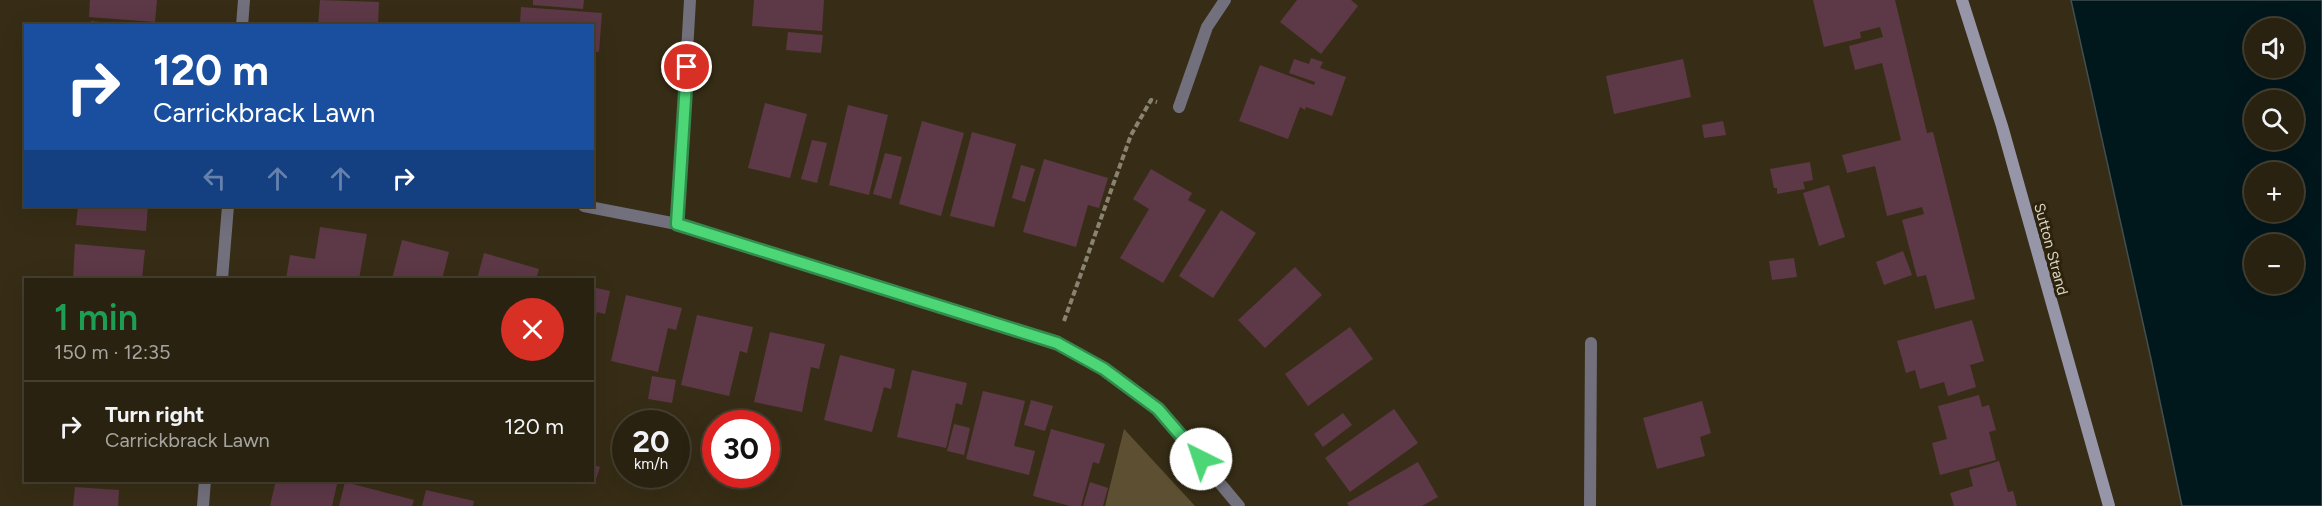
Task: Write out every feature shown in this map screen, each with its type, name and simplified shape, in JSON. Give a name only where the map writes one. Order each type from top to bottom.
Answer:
[{"type":"street","points":[[242,24],[244,0]]},
{"type":"street","points":[[677,224],[690,0]]},
{"type":"street","points":[[1179,107],[1208,27],[1225,0]]},
{"type":"street","name":"Sutton Strand","points":[[1962,0],[2002,126],[2109,506]]},
{"type":"street","points":[[222,278],[228,207]]},
{"type":"street","points":[[589,207],[677,224],[1057,343],[1104,369],[1158,409],[1239,506]]},
{"type":"street","points":[[1590,506],[1591,343]]},
{"type":"street","points":[[203,506],[205,482]]},
{"type":"path","points":[[1057,343],[1131,135],[1151,100],[1179,107]]},
{"type":"shaded area","points":[[1124,429],[1195,506],[1105,506]]},
{"type":"water","points":[[2071,0],[2322,0],[2322,506],[2182,506]]},
{"type":"building","points":[[90,0],[157,0],[155,22],[89,17]]},
{"type":"building","points":[[320,0],[379,2],[378,24],[318,24]]},
{"type":"building","points":[[533,0],[584,0],[583,9],[533,5]]},
{"type":"building","points":[[754,0],[824,0],[822,31],[752,26]]},
{"type":"building","points":[[1297,0],[1351,0],[1358,6],[1321,54],[1280,22]]},
{"type":"building","points":[[1813,0],[1895,0],[1927,133],[1933,132],[1975,299],[1935,309],[1926,275],[1917,277],[1902,220],[1924,214],[1922,207],[1887,216],[1875,166],[1847,173],[1842,155],[1901,140],[1882,63],[1855,70],[1849,46],[1883,37],[1880,27],[1860,32],[1861,38],[1824,47]]},
{"type":"building","points":[[521,7],[602,13],[599,52],[594,51],[594,24],[502,24],[502,22],[520,23]]},
{"type":"building","points":[[91,21],[119,24],[90,24]]},
{"type":"building","points":[[788,32],[823,35],[821,53],[786,50]]},
{"type":"building","points":[[1311,58],[1323,62],[1320,68],[1346,77],[1332,116],[1300,107],[1288,139],[1239,121],[1260,65],[1314,85],[1315,82],[1289,73],[1294,59],[1309,64]]},
{"type":"building","points":[[1683,59],[1691,97],[1614,114],[1606,76]]},
{"type":"building","points":[[594,81],[596,81],[594,109]]},
{"type":"building","points":[[765,103],[807,114],[790,178],[748,168]]},
{"type":"building","points":[[848,105],[888,115],[869,195],[829,185]]},
{"type":"building","points":[[922,121],[964,133],[941,216],[899,204]]},
{"type":"building","points":[[1723,121],[1726,135],[1704,138],[1702,125]]},
{"type":"building","points":[[972,132],[1016,144],[994,227],[950,216]]},
{"type":"building","points":[[812,140],[827,143],[817,183],[801,179]]},
{"type":"building","points":[[885,153],[902,157],[891,199],[873,194]]},
{"type":"building","points":[[1044,159],[1108,178],[1099,208],[1088,205],[1076,247],[1023,232]]},
{"type":"building","points":[[1810,162],[1813,180],[1803,182],[1805,189],[1777,194],[1770,169]]},
{"type":"building","points":[[1021,165],[1035,169],[1025,202],[1012,198]]},
{"type":"building","points":[[1151,169],[1192,193],[1188,200],[1206,210],[1163,283],[1120,258],[1149,209],[1133,199]]},
{"type":"building","points":[[1829,185],[1845,237],[1819,246],[1803,193]]},
{"type":"building","points":[[78,207],[148,207],[146,231],[76,225]]},
{"type":"building","points":[[1221,210],[1256,233],[1213,298],[1179,276]]},
{"type":"building","points":[[320,227],[367,234],[359,278],[286,278],[290,255],[315,259]]},
{"type":"building","points":[[402,240],[449,252],[442,278],[392,278]]},
{"type":"building","points":[[75,244],[145,250],[142,278],[73,278]]},
{"type":"building","points":[[1903,251],[1912,275],[1884,285],[1876,262]]},
{"type":"building","points":[[484,253],[539,269],[536,278],[477,278]]},
{"type":"building","points":[[1794,258],[1797,277],[1772,280],[1769,261]]},
{"type":"building","points":[[1295,267],[1322,295],[1265,348],[1238,320]]},
{"type":"building","points":[[594,287],[610,291],[605,314],[597,312],[594,324]]},
{"type":"building","points":[[626,295],[682,308],[676,330],[668,328],[658,372],[611,361]]},
{"type":"building","points":[[697,315],[753,327],[747,353],[740,351],[729,396],[681,385]]},
{"type":"building","points":[[1972,320],[1984,361],[1970,365],[1976,387],[1948,396],[1944,382],[1920,389],[1915,370],[1906,373],[1897,341]]},
{"type":"building","points":[[1350,327],[1373,359],[1308,406],[1285,374]]},
{"type":"building","points":[[770,332],[825,344],[819,369],[811,367],[802,412],[754,402]]},
{"type":"building","points":[[840,355],[895,369],[891,389],[884,387],[872,432],[824,420]]},
{"type":"building","points":[[912,370],[967,383],[962,405],[956,403],[946,448],[897,437]]},
{"type":"building","points":[[652,376],[676,380],[672,403],[648,399]]},
{"type":"building","points":[[983,391],[1025,401],[1014,446],[1035,451],[1029,475],[966,459]]},
{"type":"building","points":[[1979,395],[1982,407],[1989,405],[1996,430],[1989,432],[1996,460],[1940,475],[1932,443],[1947,439],[1938,406]]},
{"type":"building","points":[[1031,400],[1053,406],[1045,431],[1024,425]]},
{"type":"building","points":[[1702,401],[1711,433],[1700,437],[1705,456],[1657,469],[1643,418]]},
{"type":"building","points":[[1394,409],[1418,443],[1350,492],[1325,458]]},
{"type":"building","points":[[1343,413],[1352,425],[1323,447],[1314,434]]},
{"type":"building","points":[[954,424],[970,428],[964,455],[947,451]]},
{"type":"building","points":[[1051,429],[1105,444],[1099,464],[1093,462],[1081,506],[1070,506],[1033,496]]},
{"type":"building","points":[[1999,461],[2008,492],[2013,491],[2017,506],[1954,506],[1950,493],[1973,486],[1969,470]]},
{"type":"building","points":[[1418,462],[1438,497],[1422,506],[1349,506],[1347,503]]},
{"type":"building","points":[[594,465],[600,467],[596,479],[594,478]]},
{"type":"building","points":[[276,482],[338,482],[332,506],[270,506]]},
{"type":"building","points":[[345,482],[414,500],[412,506],[339,506]]},
{"type":"building","points":[[1090,482],[1108,488],[1103,506],[1083,506]]},
{"type":"building","points":[[75,487],[119,490],[118,506],[73,506]]},
{"type":"building","points":[[426,490],[474,501],[473,506],[422,506]]},
{"type":"route","points":[[687,67],[677,224],[1057,343],[1104,369],[1158,409],[1201,459]]}]
